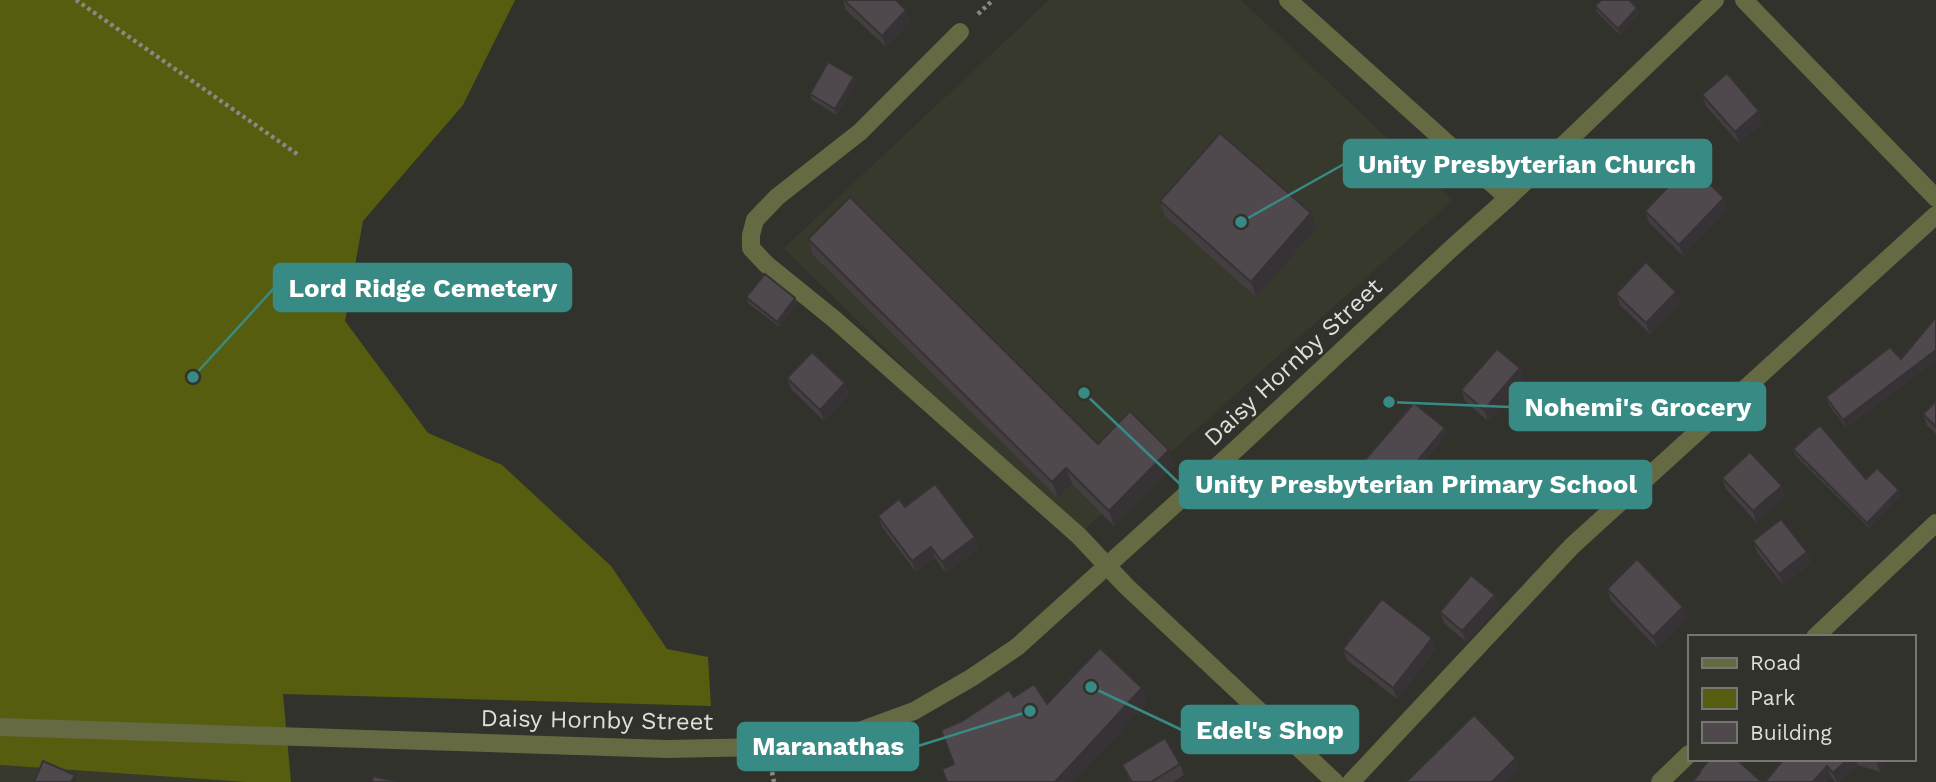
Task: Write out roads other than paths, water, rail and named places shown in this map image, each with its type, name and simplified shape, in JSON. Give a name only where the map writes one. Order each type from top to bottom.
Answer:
[{"type":"street","points":[[1288,0],[1508,198]]},
{"type":"street","name":"Daisy Hornby Street","points":[[0,727],[667,749],[768,747],[862,730],[914,711],[1017,647],[1508,198],[1715,0]]},
{"type":"street","points":[[1744,0],[1936,198]]},
{"type":"street","points":[[960,32],[860,132],[777,197],[755,220],[751,248],[766,264],[834,319],[1079,536],[1105,566],[1335,782]]},
{"type":"street","points":[[1351,782],[1573,546],[1936,215]]},
{"type":"street","points":[[1817,635],[1936,523]]},
{"type":"street","points":[[1660,782],[1688,755]]},
{"type":"place","name":"Unity Presbyterian Church","points":[[1241,222]]},
{"type":"place","name":"Lord Ridge Cemetery","points":[[193,377]]},
{"type":"place","name":"Unity Presbyterian Primary School","points":[[1084,393]]},
{"type":"place","name":"Nohemi's Grocery","points":[[1389,402]]},
{"type":"place","name":"Edel's Shop","points":[[1091,687]]},
{"type":"place","name":"Maranathas","points":[[1030,711]]}]
